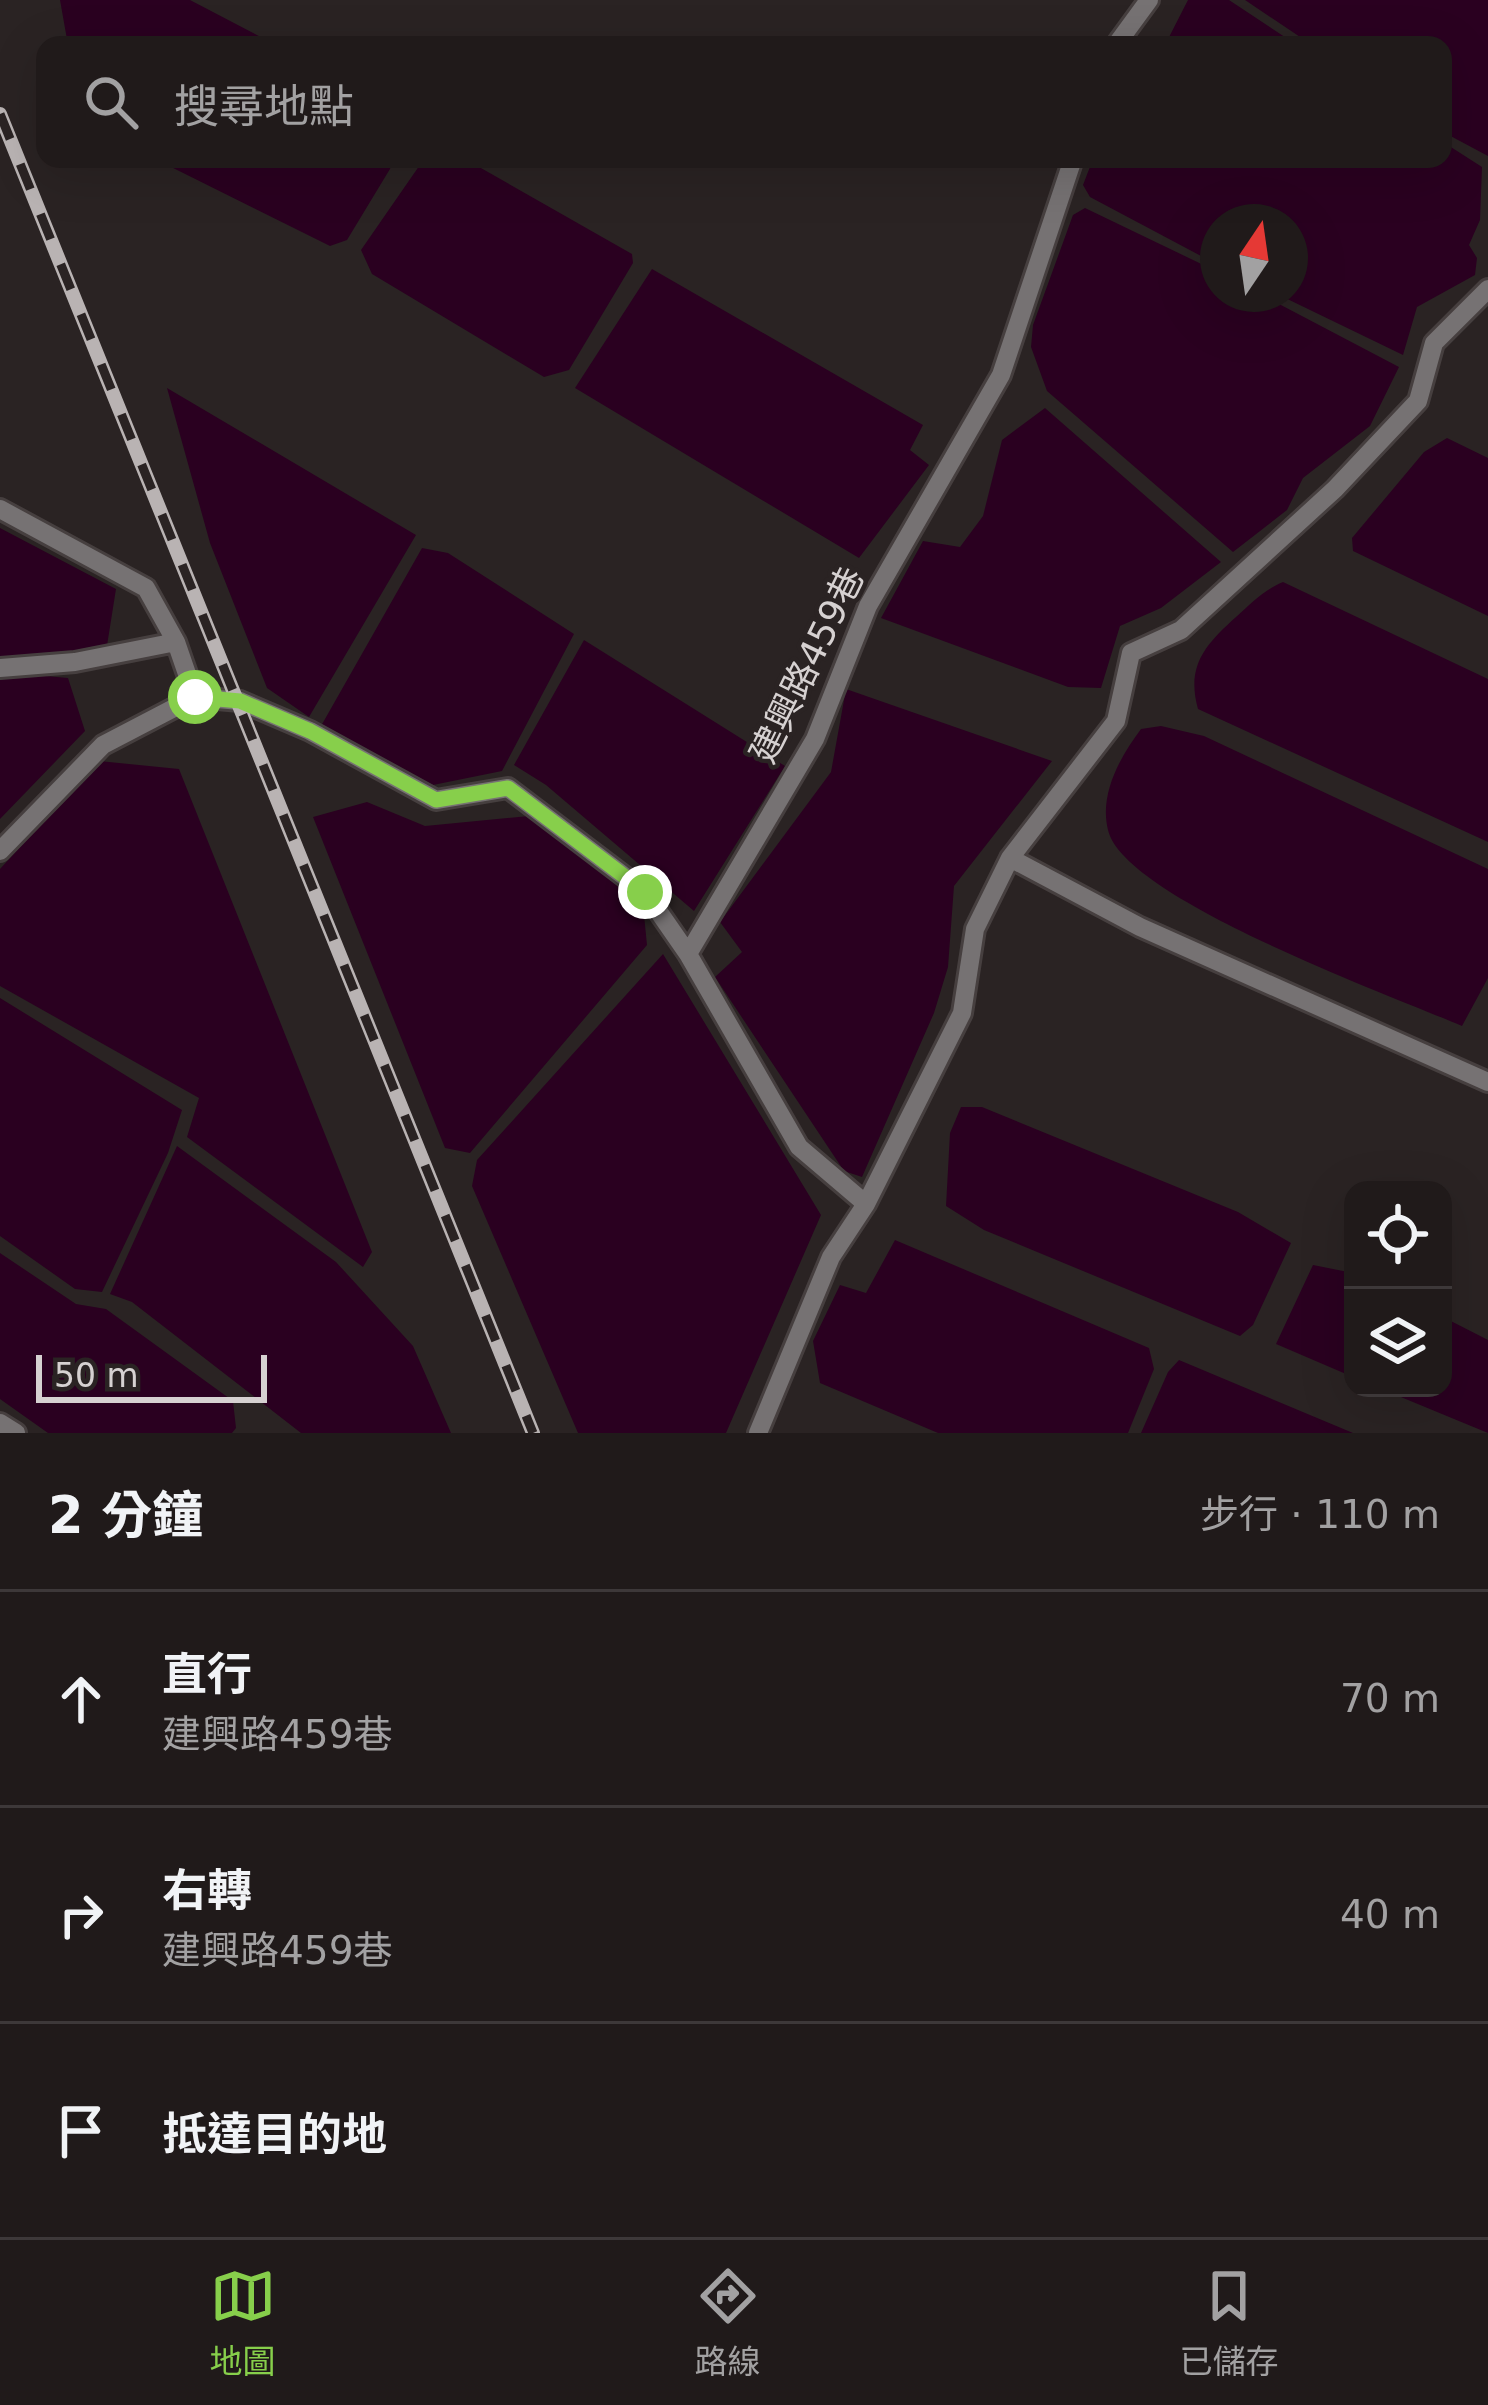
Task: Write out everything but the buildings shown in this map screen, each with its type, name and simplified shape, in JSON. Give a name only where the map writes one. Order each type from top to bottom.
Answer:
[{"type":"lane","points":[[1123,36],[1149,0]]},
{"type":"lane","name":"建興路459巷","points":[[688,954],[815,739],[868,606],[1001,375],[1070,168]]},
{"type":"lane","points":[[758,1433],[831,1257],[866,1204],[962,1013],[975,929],[1010,858],[1116,721],[1131,653],[1181,631],[1335,489],[1418,401],[1434,343],[1488,290]]},
{"type":"lane","points":[[0,509],[146,588],[176,642],[195,697]]},
{"type":"lane","points":[[0,668],[75,662],[176,642]]},
{"type":"lane","points":[[0,851],[104,745],[195,697],[240,701],[310,731],[436,800],[508,788],[645,892],[688,954],[799,1148],[866,1204]]},
{"type":"lane","points":[[1010,858],[1140,927],[1488,1082]]},
{"type":"lane","points":[[0,1423],[16,1433]]},
{"type":"shaded area","points":[[60,0],[190,0],[259,36],[66,36]]},
{"type":"shaded area","points":[[1188,0],[1229,0],[1283,36],[1170,36]]},
{"type":"shaded area","points":[[1245,0],[1488,0],[1488,156],[1452,137],[1452,36],[1299,36]]},
{"type":"shaded area","points":[[1452,148],[1482,167],[1480,220],[1469,245],[1477,258],[1475,275],[1417,307],[1403,355],[1308,309],[1308,204],[1200,204],[1200,255],[1090,197],[1083,185],[1090,168],[1452,168]]},
{"type":"shaded area","points":[[173,168],[391,168],[347,240],[330,246]]},
{"type":"shaded area","points":[[418,168],[481,168],[632,254],[633,263],[569,370],[544,377],[372,274],[361,250]]},
{"type":"shaded area","points":[[1085,208],[1200,263],[1200,312],[1294,312],[1399,367],[1370,426],[1303,478],[1287,510],[1233,552],[1047,391],[1031,347],[1033,325],[1073,215]]},
{"type":"shaded area","points":[[652,269],[923,425],[910,450],[929,465],[859,558],[575,388]]},
{"type":"shaded area","points":[[167,388],[416,535],[309,717],[267,688],[210,543]]},
{"type":"shaded area","points":[[1045,408],[1221,562],[1161,608],[1120,626],[1101,688],[1068,687],[881,618],[923,541],[960,547],[983,516],[1002,440]]},
{"type":"shaded area","points":[[1447,438],[1488,458],[1488,616],[1353,551],[1352,538],[1424,452]]},
{"type":"shaded area","points":[[0,528],[116,589],[106,652],[0,658]]},
{"type":"shaded area","points":[[422,548],[448,553],[574,634],[502,771],[433,785],[321,726]]},
{"type":"shaded area","points":[[1283,582],[1488,679],[1488,842],[1198,709],[1195,680],[1207,647],[1258,598]]},
{"type":"shaded area","points":[[584,640],[785,766],[694,911],[546,785],[514,765]]},
{"type":"shaded area","points":[[0,672],[68,678],[85,731],[0,819]]},
{"type":"shaded area","points":[[846,689],[1052,761],[954,886],[948,967],[934,1013],[862,1177],[844,1171],[715,977],[742,952],[720,922],[831,772]]},
{"type":"shaded area","points":[[1161,726],[1204,736],[1488,869],[1488,978],[1462,1026],[1265,943],[1160,886],[1125,857],[1108,830],[1109,790],[1141,729]]},
{"type":"shaded area","points":[[99,761],[179,769],[372,1252],[363,1267],[187,1137],[199,1098],[0,986],[0,869]]},
{"type":"shaded area","points":[[367,802],[425,826],[529,816],[622,887],[644,915],[647,945],[470,1153],[445,1148],[313,817]]},
{"type":"shaded area","points":[[663,954],[821,1215],[726,1433],[578,1433],[472,1186],[477,1160]]},
{"type":"shaded area","points":[[0,998],[182,1110],[168,1153],[102,1292],[75,1289],[0,1236]]},
{"type":"shaded area","points":[[961,1107],[982,1107],[1238,1212],[1291,1243],[1253,1325],[1240,1336],[984,1230],[946,1206],[950,1133]]},
{"type":"shaded area","points":[[177,1146],[336,1262],[413,1346],[451,1433],[301,1433],[132,1302],[110,1294]]},
{"type":"shaded area","points":[[895,1240],[1149,1348],[1154,1369],[1128,1433],[938,1433],[820,1383],[813,1341],[840,1285],[866,1293]]},
{"type":"shaded area","points":[[0,1253],[76,1304],[106,1309],[233,1401],[236,1428],[232,1433],[48,1433],[0,1399]]},
{"type":"shaded area","points":[[1313,1265],[1344,1271],[1344,1373],[1276,1344]]},
{"type":"shaded area","points":[[1452,1322],[1488,1340],[1488,1433],[1401,1397],[1452,1397]]},
{"type":"shaded area","points":[[1179,1360],[1353,1433],[1141,1433],[1168,1372]]},
{"type":"railway","points":[[0,114],[533,1433]]},
{"type":"route","points":[[195,697],[240,701],[310,731],[436,800],[508,788],[645,892]]}]
